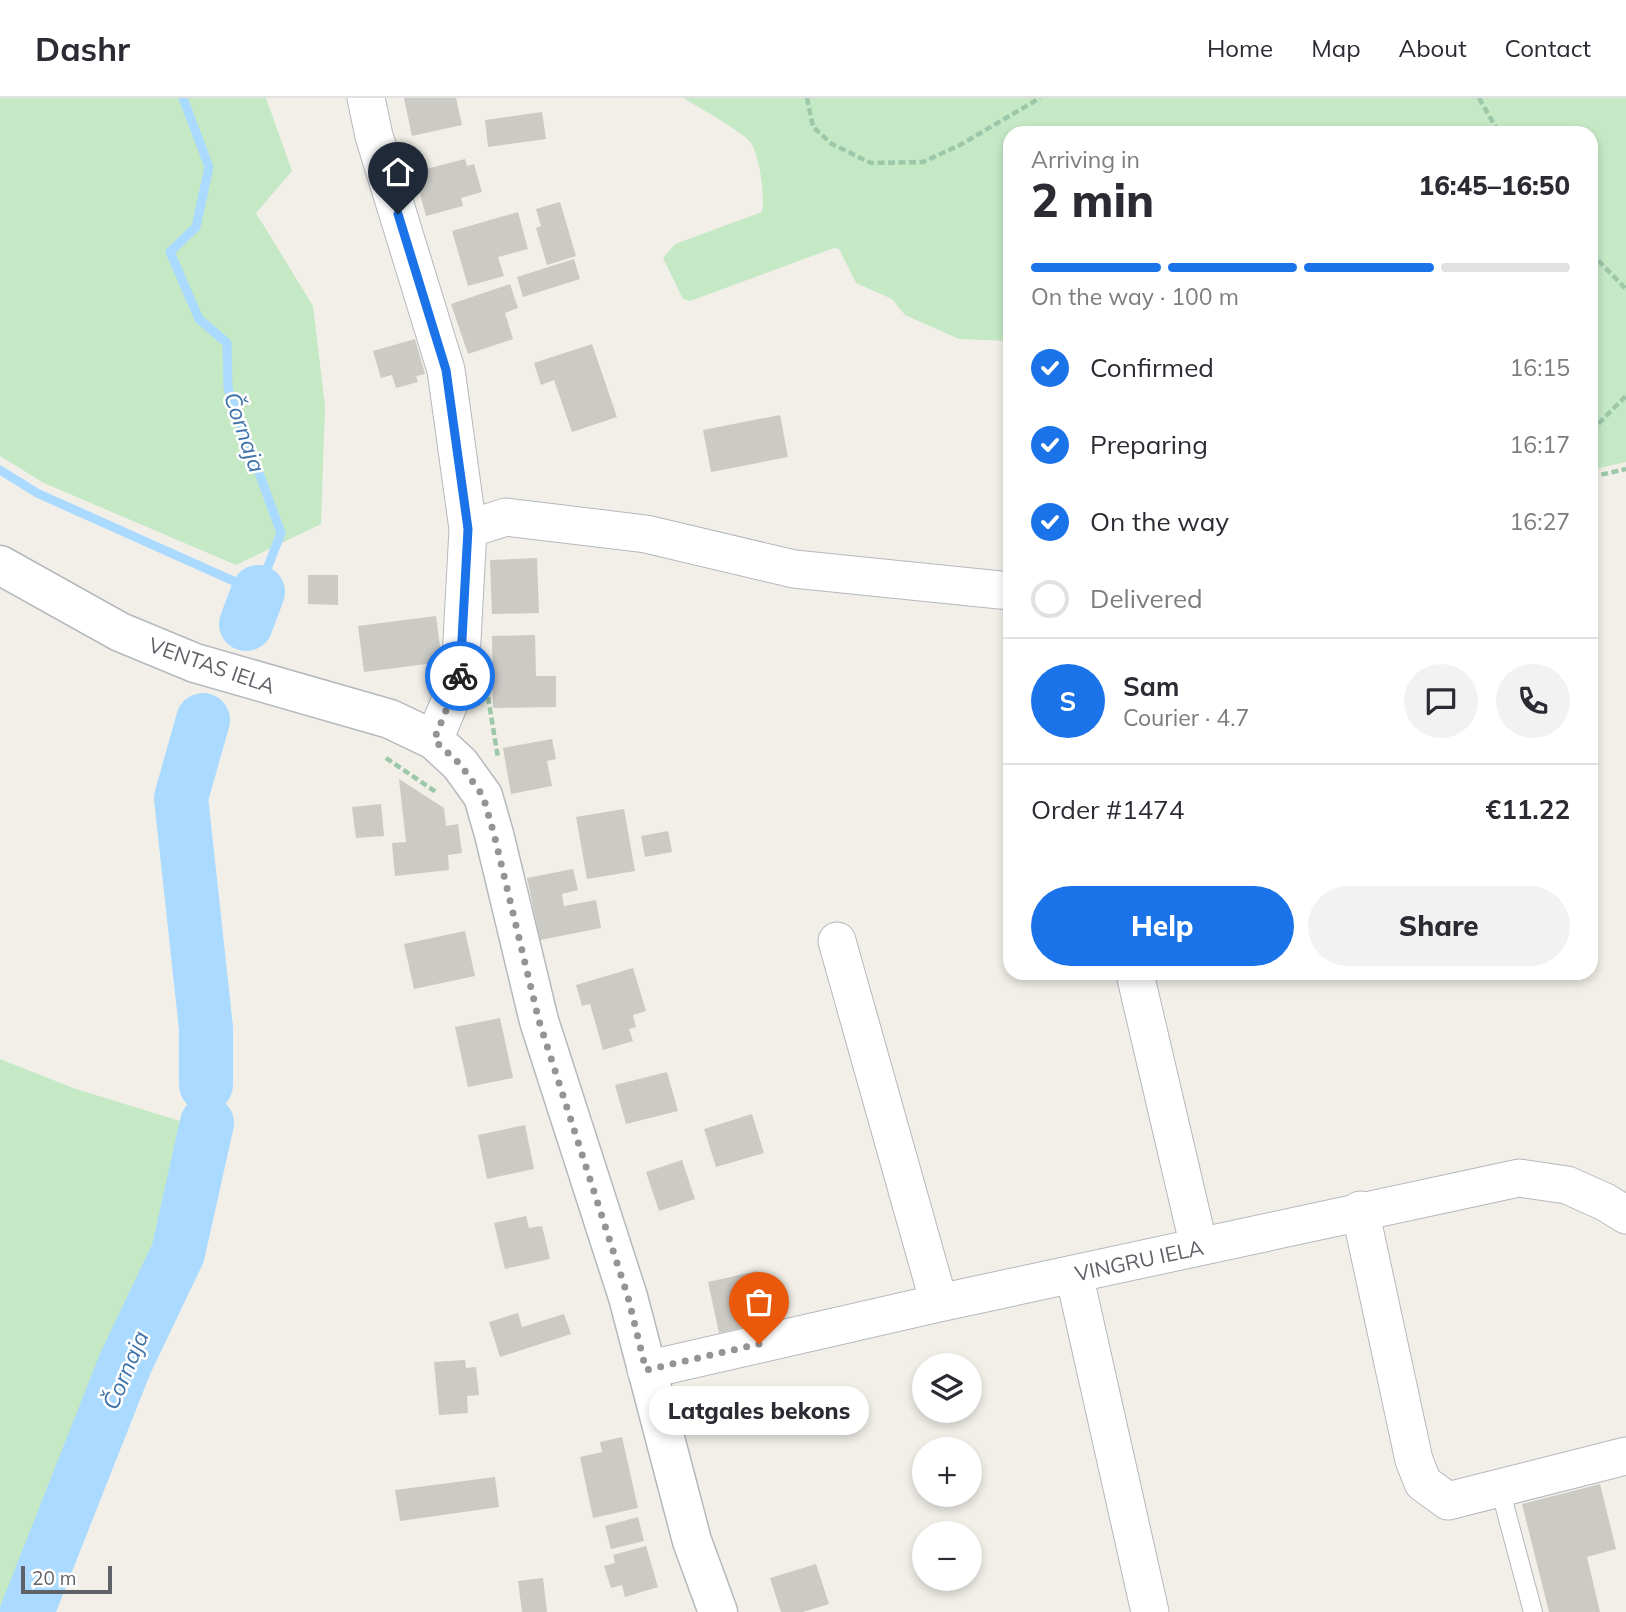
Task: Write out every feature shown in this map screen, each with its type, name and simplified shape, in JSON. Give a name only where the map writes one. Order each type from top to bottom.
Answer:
[{"type":"street","points":[[366,98],[374,136],[446,370],[468,529],[460,677],[434,740]]},
{"type":"street","points":[[468,529],[506,517],[646,534],[794,569],[1003,590]]},
{"type":"street","name":"VENTAS IELA","points":[[0,565],[120,632],[183,658],[390,719],[434,740],[460,764],[483,796],[539,1021],[628,1297],[708,1609]]},
{"type":"street","points":[[837,941],[939,1303]]},
{"type":"street","points":[[1136,980],[1199,1247]]},
{"type":"street","name":"VINGRU IELA","points":[[646,1370],[1360,1210],[1519,1178],[1567,1185],[1626,1215]]},
{"type":"street","points":[[1360,1210],[1414,1460],[1423,1483],[1448,1501],[1626,1456]]},
{"type":"street","points":[[1074,1274],[1150,1612]]},
{"type":"lane","points":[[1500,1489],[1533,1612]]},
{"type":"path","points":[[807,98],[813,127],[832,144],[871,163],[923,162],[960,145],[1040,98]]},
{"type":"path","points":[[1479,98],[1495,126]]},
{"type":"path","points":[[1598,260],[1626,289]]},
{"type":"path","points":[[1598,424],[1626,396]]},
{"type":"path","points":[[1598,475],[1626,469]]},
{"type":"path","points":[[460,677],[485,679],[500,765]]},
{"type":"green space","points":[[0,98],[266,98],[292,171],[256,213],[313,306],[325,406],[321,524],[236,565],[44,483],[0,456]]},
{"type":"green space","points":[[683,98],[1626,98],[1626,462],[1598,468],[1598,126],[1003,126],[1003,341],[959,339],[905,315],[892,299],[856,283],[839,249],[834,248],[690,301],[683,299],[663,258],[675,244],[762,212],[761,177],[754,149],[747,139]]},
{"type":"green space","points":[[0,1059],[73,1088],[222,1134],[203,1251],[63,1567],[48,1612],[0,1612]]},
{"type":"building","points":[[404,98],[456,98],[462,125],[412,136]]},
{"type":"building","points":[[542,112],[546,139],[488,147],[485,120]]},
{"type":"building","points":[[465,159],[467,166],[474,164],[482,192],[461,198],[463,206],[426,216],[414,172]]},
{"type":"building","points":[[560,202],[576,256],[547,265],[536,228],[541,226],[536,209]]},
{"type":"building","points":[[518,212],[528,249],[498,257],[504,276],[468,286],[452,231]]},
{"type":"building","points":[[574,259],[580,279],[523,297],[517,277]]},
{"type":"building","points":[[510,284],[518,308],[505,313],[513,339],[468,354],[451,304]]},
{"type":"building","points":[[415,339],[425,374],[416,376],[418,382],[396,388],[392,375],[381,378],[373,351]]},
{"type":"building","points":[[592,344],[617,417],[572,432],[554,380],[541,385],[534,363]]},
{"type":"building","points":[[780,415],[788,457],[711,472],[703,430]]},
{"type":"building","points":[[537,558],[539,613],[492,614],[490,560]]},
{"type":"building","points":[[308,575],[338,575],[338,605],[308,604]]},
{"type":"building","points":[[436,616],[442,662],[364,672],[358,626]]},
{"type":"building","points":[[535,635],[536,676],[556,676],[556,707],[493,708],[492,636]]},
{"type":"building","points":[[552,739],[556,759],[547,761],[552,786],[511,794],[503,748]]},
{"type":"building","points":[[399,779],[444,808],[446,826],[458,824],[462,853],[448,855],[449,870],[395,876],[392,843],[406,842]]},
{"type":"building","points":[[381,804],[384,836],[356,838],[352,807]]},
{"type":"building","points":[[624,809],[635,871],[587,879],[576,817]]},
{"type":"building","points":[[668,831],[672,852],[645,857],[641,836]]},
{"type":"building","points":[[573,869],[578,890],[562,894],[564,906],[596,900],[601,928],[540,940],[527,878]]},
{"type":"building","points":[[465,931],[475,976],[414,989],[404,944]]},
{"type":"building","points":[[633,968],[646,1011],[633,1015],[636,1027],[629,1029],[633,1041],[603,1050],[590,1004],[582,1006],[576,985]]},
{"type":"building","points":[[500,1018],[513,1078],[468,1087],[455,1027]]},
{"type":"building","points":[[667,1072],[678,1111],[626,1124],[615,1085]]},
{"type":"building","points":[[752,1114],[764,1153],[716,1167],[704,1129]]},
{"type":"building","points":[[525,1125],[534,1169],[487,1179],[478,1135]]},
{"type":"building","points":[[682,1160],[695,1199],[659,1211],[646,1172]]},
{"type":"building","points":[[526,1216],[529,1228],[542,1226],[550,1259],[505,1269],[494,1223]]},
{"type":"building","points":[[757,1271],[768,1322],[719,1333],[708,1282]]},
{"type":"building","points":[[518,1313],[522,1327],[564,1314],[571,1334],[500,1357],[489,1322]]},
{"type":"building","points":[[465,1360],[466,1368],[476,1367],[479,1395],[467,1396],[468,1413],[439,1415],[434,1362]]},
{"type":"building","points":[[622,1437],[638,1508],[593,1518],[580,1457],[602,1452],[600,1442]]},
{"type":"building","points":[[495,1477],[499,1507],[400,1521],[395,1490]]},
{"type":"building","points":[[1600,1484],[1616,1549],[1587,1557],[1600,1612],[1549,1612],[1522,1504]]},
{"type":"building","points":[[638,1517],[644,1541],[611,1549],[605,1526]]},
{"type":"building","points":[[646,1546],[658,1587],[625,1597],[622,1585],[611,1588],[604,1566],[615,1563],[613,1555]]},
{"type":"building","points":[[816,1564],[829,1604],[803,1612],[781,1612],[770,1578]]},
{"type":"building","points":[[543,1578],[547,1612],[522,1612],[518,1581]]},
{"type":"waterway","name":"Čornaja","points":[[0,470],[37,493],[258,592],[281,533],[228,388],[227,343],[199,319],[170,252],[196,227],[209,167],[183,98]]},
{"type":"waterway","name":"Čornaja","points":[[246,624],[258,592]]},
{"type":"waterway","name":"Čornaja","points":[[203,720],[181,798],[206,1028],[206,1085]]},
{"type":"waterway","name":"Čornaja","points":[[27,1612],[125,1364],[178,1253],[207,1123]]},
{"type":"way so far","points":[[460,676],[434,740],[460,764],[483,796],[539,1021],[628,1297],[646,1370],[759,1344]]},
{"type":"place","name":"Latgales bekons","points":[[759,1344]]},
{"type":"route","points":[[398,214],[446,370],[468,529],[460,676]]}]
